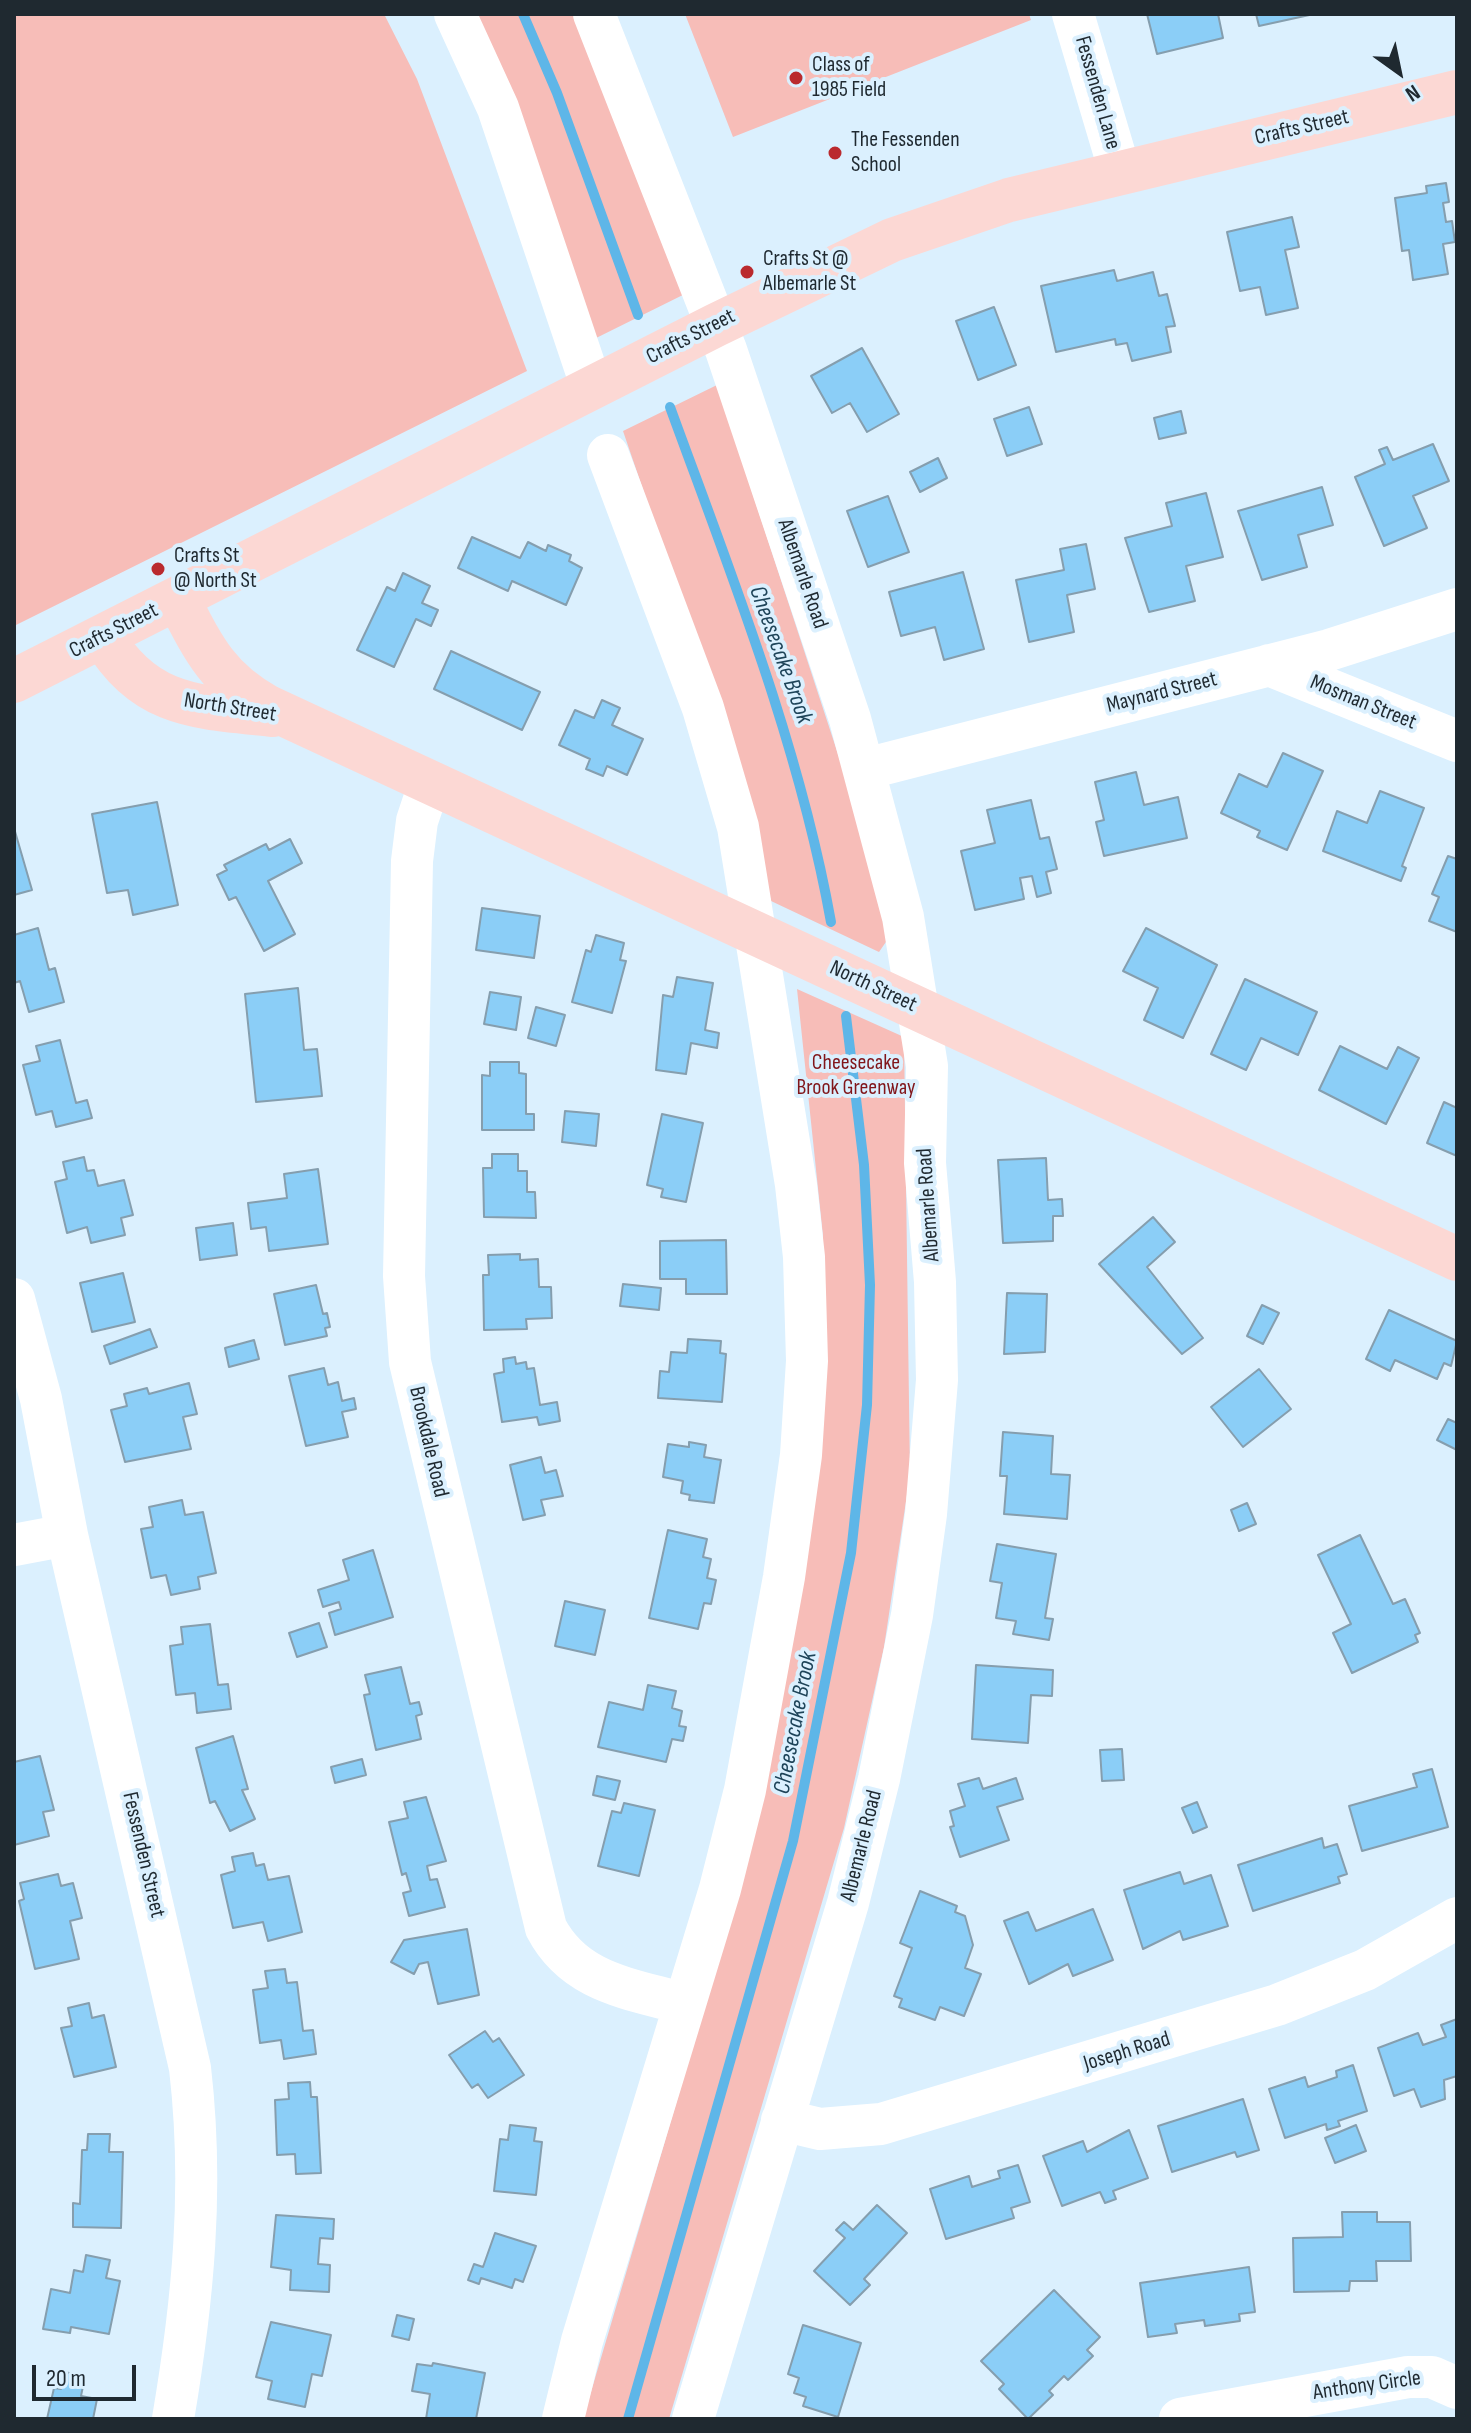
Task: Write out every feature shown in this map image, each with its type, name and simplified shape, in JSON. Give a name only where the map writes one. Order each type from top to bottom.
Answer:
[{"type":"main road","name":"Crafts Street","points":[[14,681],[716,325],[840,264],[921,229],[994,204],[1457,92]]},
{"type":"main road","name":"North Street","points":[[178,599],[201,643],[226,679],[253,699],[1457,1259]]},
{"type":"main road","name":"North Street","points":[[103,637],[124,670],[175,700],[288,717]]},
{"type":"street","points":[[455,14],[498,108],[592,388]]},
{"type":"street","name":"Albemarle Road","points":[[594,14],[716,325],[865,769],[903,917],[927,1066],[925,1163],[937,1349],[921,1553],[899,1687],[869,1826],[693,2419]]},
{"type":"street","name":"Fessenden Lane","points":[[1073,14],[1120,172]]},
{"type":"street","points":[[563,2419],[582,2341],[720,1889],[753,1754],[784,1577],[804,1409],[808,1324],[802,1233],[757,932],[738,827],[722,765],[608,455]]},
{"type":"street","name":"Maynard Street","points":[[865,769],[1370,638],[1457,609]]},
{"type":"street","name":"Mosman Street","points":[[1269,665],[1457,741]]},
{"type":"street","name":"Brookdale Road","points":[[430,782],[417,821],[412,861],[404,1276],[415,1389],[546,1928],[558,1951],[578,1968],[603,1980],[684,2004]]},
{"type":"street","name":"Fessenden Street","points":[[14,1299],[41,1399],[67,1535],[179,2010],[192,2079],[199,2165],[198,2226],[189,2325],[173,2419]]},
{"type":"street","points":[[14,1545],[67,1535]]},
{"type":"street","name":"Joseph Road","points":[[782,2120],[820,2129],[881,2124],[1230,2021],[1365,1970],[1457,1918]]},
{"type":"street","name":"Anthony Circle","points":[[1180,2419],[1408,2377],[1432,2377],[1457,2388]]},
{"type":"green space","points":[[14,14],[384,14],[417,79],[527,371],[14,626]]},
{"type":"green space","points":[[453,14],[577,14],[701,286],[578,347]]},
{"type":"green space","name":"Class of 1985 Field","points":[[685,14],[1029,14],[1031,20],[733,137]]},
{"type":"green space","points":[[717,385],[854,803],[888,939],[879,952],[771,901],[733,753],[623,431]]},
{"type":"green space","name":"Cheesecake Brook Greenway","points":[[797,989],[904,1037],[910,1475],[884,1647],[844,1828],[669,2419],[583,2419],[749,1856],[823,1236]]},
{"type":"building","points":[[1147,14],[1218,14],[1223,38],[1157,54]]},
{"type":"building","points":[[1256,14],[1314,14],[1259,26]]},
{"type":"building","points":[[1446,183],[1449,202],[1443,203],[1446,222],[1452,221],[1455,242],[1443,244],[1448,274],[1413,280],[1409,250],[1402,251],[1395,198],[1427,193],[1426,186]]},
{"type":"building","points":[[1292,217],[1299,247],[1285,250],[1298,308],[1266,315],[1260,287],[1240,291],[1227,232]]},
{"type":"building","points":[[1114,270],[1117,281],[1153,272],[1159,296],[1167,294],[1175,326],[1166,327],[1171,352],[1132,361],[1127,343],[1116,345],[1115,339],[1056,352],[1041,286]]},
{"type":"building","points":[[994,307],[1016,365],[978,380],[956,321]]},
{"type":"building","points":[[862,348],[899,414],[867,432],[850,403],[832,413],[811,376]]},
{"type":"building","points":[[1029,407],[1042,444],[1007,456],[994,419]]},
{"type":"building","points":[[1181,411],[1186,433],[1159,439],[1154,418]]},
{"type":"building","points":[[1433,444],[1449,481],[1413,496],[1427,528],[1384,546],[1355,477],[1385,464],[1379,450],[1387,447],[1393,460]]},
{"type":"building","points":[[938,458],[947,478],[920,492],[910,472]]},
{"type":"building","points":[[1322,487],[1333,525],[1298,535],[1307,567],[1262,580],[1238,511]]},
{"type":"building","points":[[1206,493],[1223,557],[1186,566],[1195,601],[1149,612],[1125,538],[1172,526],[1166,503]]},
{"type":"building","points":[[888,496],[909,552],[868,567],[847,511]]},
{"type":"building","points":[[472,537],[520,558],[528,542],[546,551],[548,545],[571,555],[569,561],[582,568],[566,605],[512,581],[508,591],[458,568]]},
{"type":"building","points":[[1086,544],[1095,589],[1067,595],[1074,632],[1029,642],[1016,580],[1064,570],[1060,549]]},
{"type":"building","points":[[963,572],[984,649],[944,660],[935,627],[901,636],[889,592]]},
{"type":"building","points":[[403,573],[430,586],[422,603],[438,610],[431,626],[416,619],[394,667],[357,650],[387,587],[395,591]]},
{"type":"building","points":[[451,651],[540,692],[522,730],[434,689]]},
{"type":"building","points":[[602,700],[620,708],[612,725],[643,739],[627,775],[607,766],[603,776],[586,769],[590,759],[559,745],[575,710],[594,718]]},
{"type":"building","points":[[1283,753],[1323,771],[1287,850],[1257,837],[1260,831],[1221,813],[1239,774],[1267,787]]},
{"type":"building","points":[[1136,772],[1144,805],[1178,797],[1187,838],[1104,856],[1096,822],[1104,820],[1095,782]]},
{"type":"building","points":[[1380,791],[1424,808],[1402,866],[1406,868],[1401,881],[1323,851],[1337,811],[1367,823]]},
{"type":"building","points":[[1031,800],[1040,839],[1049,837],[1057,869],[1046,872],[1051,893],[1037,897],[1032,876],[1020,878],[1024,899],[975,910],[961,851],[995,843],[987,810]]},
{"type":"building","points":[[157,802],[178,905],[133,915],[128,890],[107,893],[92,814]]},
{"type":"building","points":[[14,828],[32,890],[14,895]]},
{"type":"building","points":[[290,839],[302,863],[268,881],[295,934],[264,951],[236,897],[229,900],[217,875],[227,870],[224,865],[266,844],[269,850]]},
{"type":"building","points":[[1448,856],[1457,859],[1457,932],[1429,921],[1439,897],[1432,894]]},
{"type":"building","points":[[482,908],[540,916],[534,958],[476,950]]},
{"type":"building","points":[[38,928],[49,970],[55,968],[64,1002],[29,1012],[20,981],[14,983],[14,935]]},
{"type":"building","points":[[1146,928],[1217,965],[1183,1038],[1144,1020],[1158,988],[1123,971]]},
{"type":"building","points":[[596,935],[624,943],[620,960],[626,961],[612,1013],[572,1002],[586,950],[591,952]]},
{"type":"building","points":[[677,977],[713,983],[705,1030],[719,1033],[717,1048],[691,1043],[686,1074],[656,1070],[663,995],[673,997]]},
{"type":"building","points":[[1245,979],[1317,1012],[1298,1055],[1261,1038],[1246,1070],[1211,1054]]},
{"type":"building","points":[[298,988],[304,1050],[317,1049],[322,1096],[256,1102],[245,994]]},
{"type":"building","points":[[490,992],[521,997],[516,1030],[484,1024]]},
{"type":"building","points":[[536,1007],[565,1015],[556,1046],[528,1038]]},
{"type":"building","points":[[60,1040],[76,1103],[87,1100],[92,1118],[56,1127],[52,1111],[36,1115],[23,1065],[40,1061],[36,1046]]},
{"type":"building","points":[[1340,1046],[1387,1069],[1398,1047],[1419,1058],[1386,1124],[1319,1090]]},
{"type":"building","points":[[490,1062],[519,1062],[519,1073],[526,1074],[526,1114],[534,1114],[534,1130],[482,1130],[482,1075],[490,1076]]},
{"type":"building","points":[[1444,1102],[1457,1108],[1457,1156],[1427,1143]]},
{"type":"building","points":[[565,1111],[599,1114],[596,1146],[562,1142]]},
{"type":"building","points":[[662,1114],[703,1123],[686,1202],[661,1197],[663,1189],[647,1185]]},
{"type":"building","points":[[492,1154],[518,1154],[518,1171],[527,1171],[527,1192],[535,1192],[536,1218],[484,1217],[483,1168],[492,1168]]},
{"type":"building","points":[[84,1157],[87,1171],[94,1170],[98,1186],[124,1180],[133,1215],[121,1218],[125,1235],[91,1243],[87,1227],[67,1233],[55,1182],[67,1179],[63,1162]]},
{"type":"building","points":[[1046,1158],[1048,1200],[1062,1199],[1063,1216],[1053,1216],[1053,1241],[1003,1243],[998,1160]]},
{"type":"building","points":[[318,1169],[328,1244],[269,1251],[266,1227],[251,1229],[248,1203],[287,1198],[284,1174]]},
{"type":"building","points":[[1153,1217],[1175,1242],[1147,1267],[1203,1338],[1182,1354],[1099,1264]]},
{"type":"building","points":[[233,1223],[237,1255],[200,1260],[196,1228]]},
{"type":"building","points":[[726,1240],[727,1294],[686,1294],[686,1279],[660,1279],[660,1241]]},
{"type":"building","points":[[520,1254],[520,1260],[538,1259],[539,1287],[551,1287],[552,1318],[526,1319],[527,1329],[484,1330],[483,1275],[489,1275],[488,1255]]},
{"type":"building","points":[[123,1273],[135,1322],[92,1332],[80,1283]]},
{"type":"building","points":[[623,1284],[661,1288],[659,1310],[620,1306]]},
{"type":"building","points":[[316,1285],[323,1314],[327,1313],[330,1327],[325,1328],[327,1336],[285,1345],[274,1294]]},
{"type":"building","points":[[1007,1293],[1047,1294],[1045,1352],[1004,1354]]},
{"type":"building","points":[[1262,1305],[1279,1313],[1263,1344],[1247,1336]]},
{"type":"building","points":[[1389,1310],[1457,1341],[1451,1366],[1444,1363],[1437,1379],[1395,1360],[1390,1371],[1366,1359]]},
{"type":"building","points":[[150,1329],[157,1347],[110,1364],[104,1346]]},
{"type":"building","points":[[688,1339],[721,1341],[720,1353],[726,1354],[722,1402],[658,1398],[660,1371],[669,1372],[671,1352],[687,1353]]},
{"type":"building","points":[[254,1340],[259,1359],[229,1367],[225,1348]]},
{"type":"building","points":[[515,1357],[516,1364],[526,1362],[527,1369],[534,1368],[540,1405],[557,1402],[560,1421],[539,1425],[537,1417],[502,1422],[494,1374],[504,1372],[503,1359]]},
{"type":"building","points":[[324,1368],[328,1385],[338,1382],[342,1401],[354,1398],[356,1409],[342,1412],[348,1437],[306,1446],[289,1376]]},
{"type":"building","points":[[1259,1369],[1291,1409],[1243,1447],[1211,1407]]},
{"type":"building","points":[[189,1383],[197,1414],[183,1417],[191,1449],[125,1462],[111,1410],[127,1406],[124,1394],[147,1388],[149,1394]]},
{"type":"building","points":[[1448,1419],[1457,1423],[1457,1450],[1437,1440]]},
{"type":"building","points":[[1003,1432],[1053,1436],[1051,1474],[1070,1475],[1067,1519],[1004,1514],[1007,1476],[1000,1476]]},
{"type":"building","points":[[689,1442],[706,1445],[704,1457],[721,1460],[714,1503],[689,1500],[690,1495],[681,1493],[683,1481],[663,1477],[668,1444],[689,1447]]},
{"type":"building","points":[[541,1457],[545,1473],[556,1470],[563,1496],[541,1500],[545,1515],[523,1520],[510,1465]]},
{"type":"building","points":[[182,1500],[185,1515],[203,1512],[216,1573],[198,1577],[200,1589],[171,1595],[166,1575],[151,1578],[141,1529],[153,1527],[149,1507]]},
{"type":"building","points":[[1247,1503],[1256,1524],[1239,1531],[1231,1510]]},
{"type":"building","points":[[668,1530],[707,1539],[703,1557],[711,1559],[707,1578],[716,1580],[711,1604],[704,1603],[698,1629],[649,1618]]},
{"type":"building","points":[[1360,1535],[1393,1604],[1405,1599],[1420,1633],[1415,1635],[1418,1642],[1352,1673],[1333,1633],[1351,1624],[1318,1555]]},
{"type":"building","points":[[997,1544],[1056,1554],[1045,1618],[1053,1619],[1049,1640],[1013,1634],[1016,1621],[996,1618],[1002,1583],[990,1581]]},
{"type":"building","points":[[373,1550],[393,1617],[335,1635],[329,1613],[341,1609],[339,1602],[323,1607],[318,1590],[349,1580],[343,1560]]},
{"type":"building","points":[[565,1601],[605,1610],[595,1655],[555,1646]]},
{"type":"building","points":[[319,1623],[327,1647],[297,1657],[289,1633]]},
{"type":"building","points":[[210,1624],[218,1685],[228,1684],[231,1709],[197,1713],[195,1693],[176,1695],[170,1646],[183,1644],[181,1627]]},
{"type":"building","points":[[976,1665],[1053,1670],[1052,1696],[1031,1695],[1028,1743],[972,1739]]},
{"type":"building","points":[[401,1667],[410,1704],[419,1702],[422,1714],[416,1716],[421,1739],[376,1750],[364,1695],[370,1694],[365,1675]]},
{"type":"building","points":[[648,1685],[676,1691],[672,1708],[682,1711],[679,1726],[686,1727],[683,1741],[672,1739],[666,1762],[598,1747],[609,1702],[643,1710]]},
{"type":"building","points":[[233,1736],[248,1789],[242,1790],[255,1819],[230,1831],[215,1801],[210,1803],[196,1748]]},
{"type":"building","points":[[1122,1749],[1124,1780],[1102,1781],[1100,1750]]},
{"type":"building","points":[[40,1756],[54,1810],[43,1812],[49,1836],[14,1845],[14,1762]]},
{"type":"building","points":[[362,1759],[366,1775],[335,1783],[331,1767]]},
{"type":"building","points":[[1432,1769],[1448,1827],[1362,1851],[1349,1806],[1417,1787],[1413,1774]]},
{"type":"building","points":[[597,1776],[620,1781],[615,1800],[593,1795]]},
{"type":"building","points":[[979,1778],[983,1789],[1016,1778],[1023,1799],[997,1807],[1009,1840],[960,1857],[950,1827],[954,1826],[950,1811],[965,1806],[958,1784]]},
{"type":"building","points":[[426,1797],[446,1861],[427,1866],[430,1880],[437,1879],[445,1907],[409,1916],[403,1893],[411,1891],[406,1873],[402,1875],[389,1822],[408,1818],[404,1802]]},
{"type":"building","points":[[1197,1802],[1207,1827],[1193,1833],[1182,1808]]},
{"type":"building","points":[[624,1803],[655,1810],[639,1876],[598,1866],[612,1811],[621,1813]]},
{"type":"building","points":[[1322,1838],[1324,1848],[1337,1844],[1347,1874],[1338,1877],[1340,1883],[1253,1911],[1238,1865]]},
{"type":"building","points":[[253,1853],[256,1866],[264,1864],[268,1880],[289,1876],[302,1932],[268,1941],[263,1922],[233,1928],[221,1875],[235,1871],[232,1857]]},
{"type":"building","points":[[1180,1872],[1184,1884],[1211,1875],[1228,1926],[1183,1940],[1180,1931],[1143,1949],[1124,1890]]},
{"type":"building","points":[[58,1874],[61,1886],[73,1883],[82,1918],[70,1921],[79,1959],[35,1969],[19,1901],[24,1899],[20,1883]]},
{"type":"building","points":[[920,1891],[957,1906],[955,1912],[965,1916],[973,1945],[965,1968],[981,1974],[964,2016],[940,2007],[935,2020],[899,2007],[902,1999],[894,1996],[912,1948],[900,1943]]},
{"type":"building","points":[[1093,1909],[1113,1960],[1073,1976],[1068,1964],[1029,1984],[1004,1921],[1028,1912],[1036,1931]]},
{"type":"building","points":[[467,1929],[479,1995],[438,2004],[428,1962],[419,1964],[414,1974],[391,1962],[404,1940]]},
{"type":"building","points":[[285,1969],[287,1983],[297,1982],[303,2031],[313,2030],[316,2054],[284,2059],[281,2040],[260,2043],[253,1990],[268,1988],[265,1971]]},
{"type":"building","points":[[89,2003],[92,2018],[104,2015],[116,2067],[74,2077],[61,2028],[72,2026],[68,2008]]},
{"type":"building","points":[[1457,2019],[1457,2076],[1444,2080],[1445,2099],[1421,2107],[1414,2089],[1394,2096],[1378,2048],[1418,2033],[1423,2045],[1446,2037],[1441,2025]]},
{"type":"building","points":[[485,2031],[493,2042],[499,2038],[524,2075],[488,2098],[478,2084],[472,2088],[449,2055]]},
{"type":"building","points":[[1353,2065],[1367,2111],[1338,2121],[1340,2126],[1327,2130],[1326,2124],[1285,2138],[1269,2089],[1305,2077],[1308,2087],[1337,2077],[1336,2071]]},
{"type":"building","points":[[310,2082],[311,2097],[317,2097],[321,2173],[296,2174],[295,2154],[277,2155],[275,2100],[289,2099],[288,2083]]},
{"type":"building","points":[[1243,2099],[1259,2150],[1237,2157],[1235,2152],[1172,2172],[1158,2126]]},
{"type":"building","points":[[510,2125],[536,2128],[534,2141],[542,2142],[536,2195],[494,2191],[500,2139],[508,2140]]},
{"type":"building","points":[[1356,2125],[1366,2151],[1335,2163],[1325,2138]]},
{"type":"building","points":[[1129,2130],[1148,2178],[1113,2191],[1116,2199],[1105,2203],[1100,2192],[1062,2206],[1043,2156],[1083,2141],[1087,2152]]},
{"type":"building","points":[[88,2134],[110,2134],[109,2152],[123,2152],[121,2228],[73,2227],[73,2203],[80,2204],[82,2150],[87,2150]]},
{"type":"building","points":[[1018,2165],[1030,2202],[1011,2208],[1014,2218],[946,2239],[930,2189],[969,2176],[972,2187],[1000,2178],[998,2171]]},
{"type":"building","points":[[877,2205],[907,2233],[864,2279],[870,2285],[850,2305],[814,2271],[845,2238],[836,2230],[844,2222],[853,2230]]},
{"type":"building","points":[[1342,2212],[1377,2212],[1377,2222],[1410,2222],[1411,2261],[1376,2261],[1377,2281],[1350,2281],[1349,2291],[1294,2292],[1293,2238],[1343,2237]]},
{"type":"building","points":[[276,2215],[334,2219],[333,2239],[320,2238],[318,2264],[330,2265],[329,2292],[290,2290],[291,2270],[271,2267]]},
{"type":"building","points":[[495,2233],[536,2246],[523,2282],[515,2279],[512,2288],[481,2278],[479,2284],[468,2280],[474,2264],[483,2267]]},
{"type":"building","points":[[86,2255],[110,2260],[106,2278],[120,2281],[109,2334],[71,2327],[70,2333],[43,2329],[51,2289],[70,2293],[74,2270],[83,2272]]},
{"type":"building","points":[[1249,2267],[1255,2312],[1239,2314],[1240,2321],[1205,2326],[1204,2320],[1175,2324],[1177,2333],[1148,2337],[1140,2283]]},
{"type":"building","points":[[1054,2290],[1100,2337],[1087,2350],[1093,2356],[1068,2380],[1064,2376],[1049,2391],[1053,2395],[1028,2419],[999,2389],[1004,2384],[981,2361]]},
{"type":"building","points":[[397,2315],[414,2319],[409,2340],[392,2336]]},
{"type":"building","points":[[271,2322],[331,2335],[322,2376],[312,2374],[305,2407],[268,2399],[272,2381],[256,2377]]},
{"type":"building","points":[[803,2325],[861,2343],[838,2417],[803,2406],[806,2397],[794,2393],[799,2378],[788,2374]]},
{"type":"building","points":[[433,2363],[485,2373],[476,2419],[426,2419],[430,2394],[412,2391],[417,2364],[432,2366]]},
{"type":"building","points":[[64,2372],[85,2376],[81,2396],[97,2399],[93,2419],[47,2419],[54,2388],[61,2389]]},
{"type":"waterway","name":"Cheesecake Brook","points":[[523,14],[557,93],[638,315]]},
{"type":"waterway","name":"Cheesecake Brook","points":[[670,407],[762,662],[801,790],[831,922]]},
{"type":"waterway","name":"Cheesecake Brook","points":[[628,2419],[793,1841],[851,1553],[867,1405],[870,1285],[864,1165],[846,1016]]},
{"type":"place","name":"Class of 1985 Field","points":[[796,78]]},
{"type":"place","name":"The Fessenden School","points":[[835,153]]},
{"type":"place","name":"Crafts St @ Albemarle St","points":[[747,272]]},
{"type":"place","name":"Crafts St @ North St","points":[[158,569]]}]
